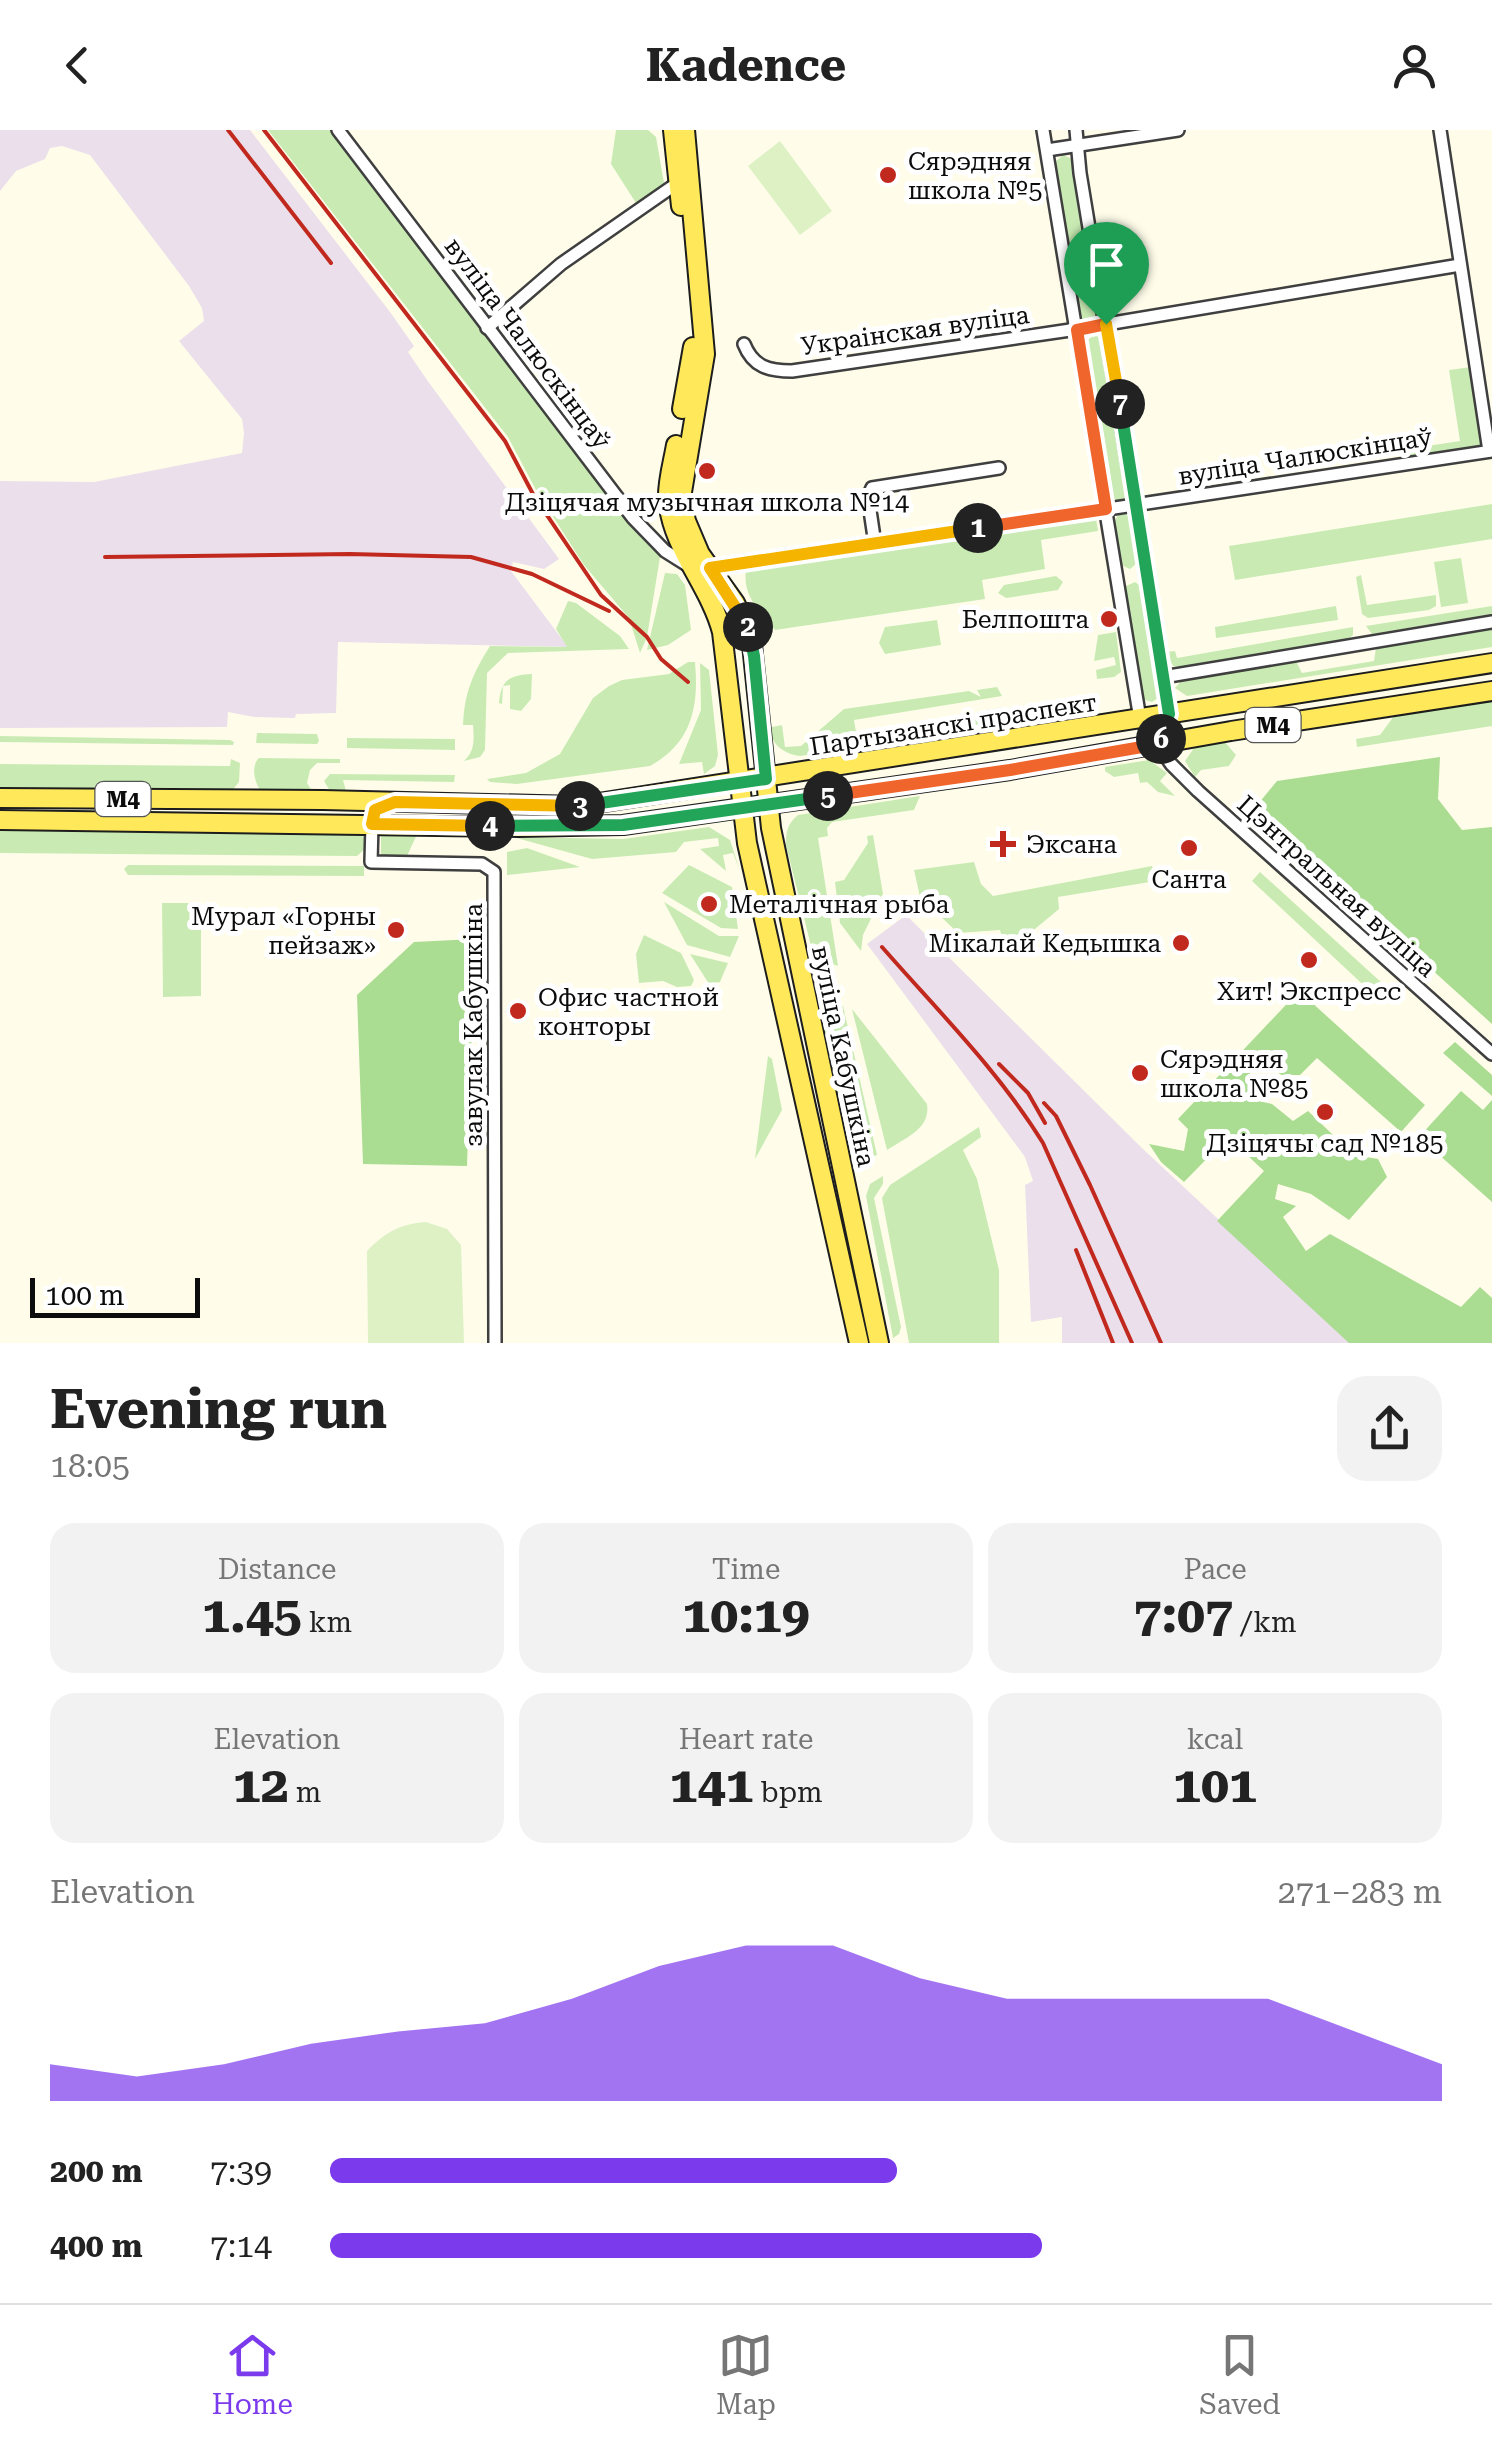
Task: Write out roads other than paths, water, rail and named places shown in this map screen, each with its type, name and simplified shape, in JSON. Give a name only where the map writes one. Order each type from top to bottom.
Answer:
[{"type":"main road","points":[[673,130],[693,353],[668,502],[680,543],[703,569]]},
{"type":"main road","points":[[685,130],[705,354],[681,498],[703,569]]},
{"type":"main road","name":"вуліца Кабушкіна","points":[[703,569],[735,603],[751,635],[768,805],[879,1343]]},
{"type":"main road","name":"вуліца Кабушкіна","points":[[703,569],[722,632],[741,809],[859,1343]]},
{"type":"main road","name":"Партызанскі праспект","points":[[0,798],[579,806],[1492,663]]},
{"type":"main road","name":"Партызанскі праспект","points":[[0,820],[623,825],[1010,770],[1492,691]]},
{"type":"main road","points":[[372,824],[375,810],[395,802]]},
{"type":"street","name":"вуліца Чалюскінцаў","points":[[338,130],[633,518],[685,566],[703,569],[1490,451]]},
{"type":"street","name":"Цэнтральная вуліца","points":[[1043,130],[1140,719],[1172,764],[1198,791],[1492,1054]]},
{"type":"street","points":[[1076,130],[1169,714],[1159,744]]},
{"type":"street","points":[[1047,150],[1178,130]]},
{"type":"street","points":[[1440,130],[1490,451]]},
{"type":"street","points":[[487,328],[562,264],[678,182]]},
{"type":"street","name":"Украінская вуліца","points":[[744,344],[754,363],[792,371],[1077,330],[1460,266]]},
{"type":"street","points":[[875,544],[868,497],[872,488],[1000,468]]},
{"type":"street","points":[[1163,676],[1492,622]]},
{"type":"street","name":"завулак Кабушкіна","points":[[372,824],[370,862],[482,864],[494,872],[495,1343]]},
{"type":"railway","points":[[228,130],[331,263]]},
{"type":"railway","points":[[264,130],[505,441],[534,496],[601,595],[688,682]]},
{"type":"railway","points":[[105,557],[471,557],[532,574],[609,611]]},
{"type":"railway","points":[[882,947],[987,1066],[1043,1143],[1132,1343]]},
{"type":"railway","points":[[999,1064],[1028,1093],[1045,1123]]},
{"type":"railway","points":[[1044,1103],[1056,1116],[1090,1185],[1161,1343]]},
{"type":"railway","points":[[1076,1250],[1113,1343]]},
{"type":"place","name":"Сярэдняя школа №5","points":[[888,175]]},
{"type":"place","name":"Дзіцячая музычная школа №14","points":[[707,471]]},
{"type":"place","name":"Белпошта","points":[[1109,619]]},
{"type":"place","name":"Эксана","points":[[1003,844]]},
{"type":"place","name":"Санта","points":[[1189,848]]},
{"type":"place","name":"Металічная рыба","points":[[709,904]]},
{"type":"place","name":"Мурал «Горны пейзаж»","points":[[396,930]]},
{"type":"place","name":"Мікалай Кедышка","points":[[1181,943]]},
{"type":"place","name":"Хит! Экспресс","points":[[1309,960]]},
{"type":"place","name":"Офис частной конторы","points":[[518,1011]]},
{"type":"place","name":"Сярэдняя школа №85","points":[[1140,1073]]},
{"type":"place","name":"Дзіцячы сад №185","points":[[1325,1112]]}]
